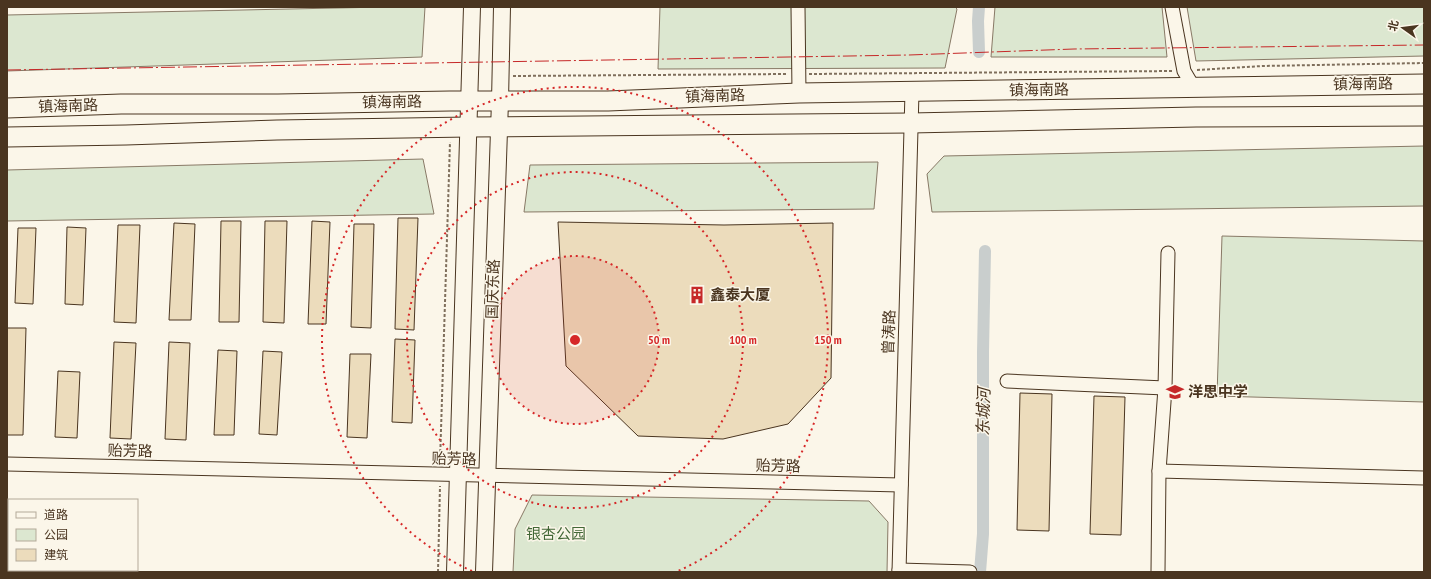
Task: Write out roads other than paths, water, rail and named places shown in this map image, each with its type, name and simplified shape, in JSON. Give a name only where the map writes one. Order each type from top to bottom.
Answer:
[{"type":"highway","name":"镇海南路","points":[[7,108],[121,104],[608,101],[799,93],[1424,84]]},
{"type":"highway","name":"镇海南路","points":[[7,137],[469,126],[911,124],[1196,117],[1424,116]]},
{"type":"main road","name":"国庆东路","points":[[455,572],[472,7]]},
{"type":"main road","name":"国庆东路","points":[[484,572],[502,7]]},
{"type":"street","points":[[798,7],[799,93]]},
{"type":"street","points":[[1172,7],[1184,71],[1194,88]]},
{"type":"street","name":"曾涛路","points":[[899,571],[912,92]]},
{"type":"street","points":[[1158,572],[1159,471],[1165,388],[1168,253]]},
{"type":"street","points":[[1007,381],[1165,388]]},
{"type":"street","name":"贻芳路","points":[[7,464],[901,485]]},
{"type":"street","points":[[1159,471],[1424,478]]},
{"type":"street","points":[[899,571],[970,572]]},
{"type":"waterway","name":"东城河","points":[[979,7],[979,52]]},
{"type":"waterway","name":"东城河","points":[[980,572],[983,534],[983,352],[985,251]]},
{"type":"place","name":"鑫泰大厦","points":[[697,295]]},
{"type":"place","name":"洋思中学","points":[[1175,392]]},
{"type":"park label","name":"银杏公园","points":[[556,534]]}]
